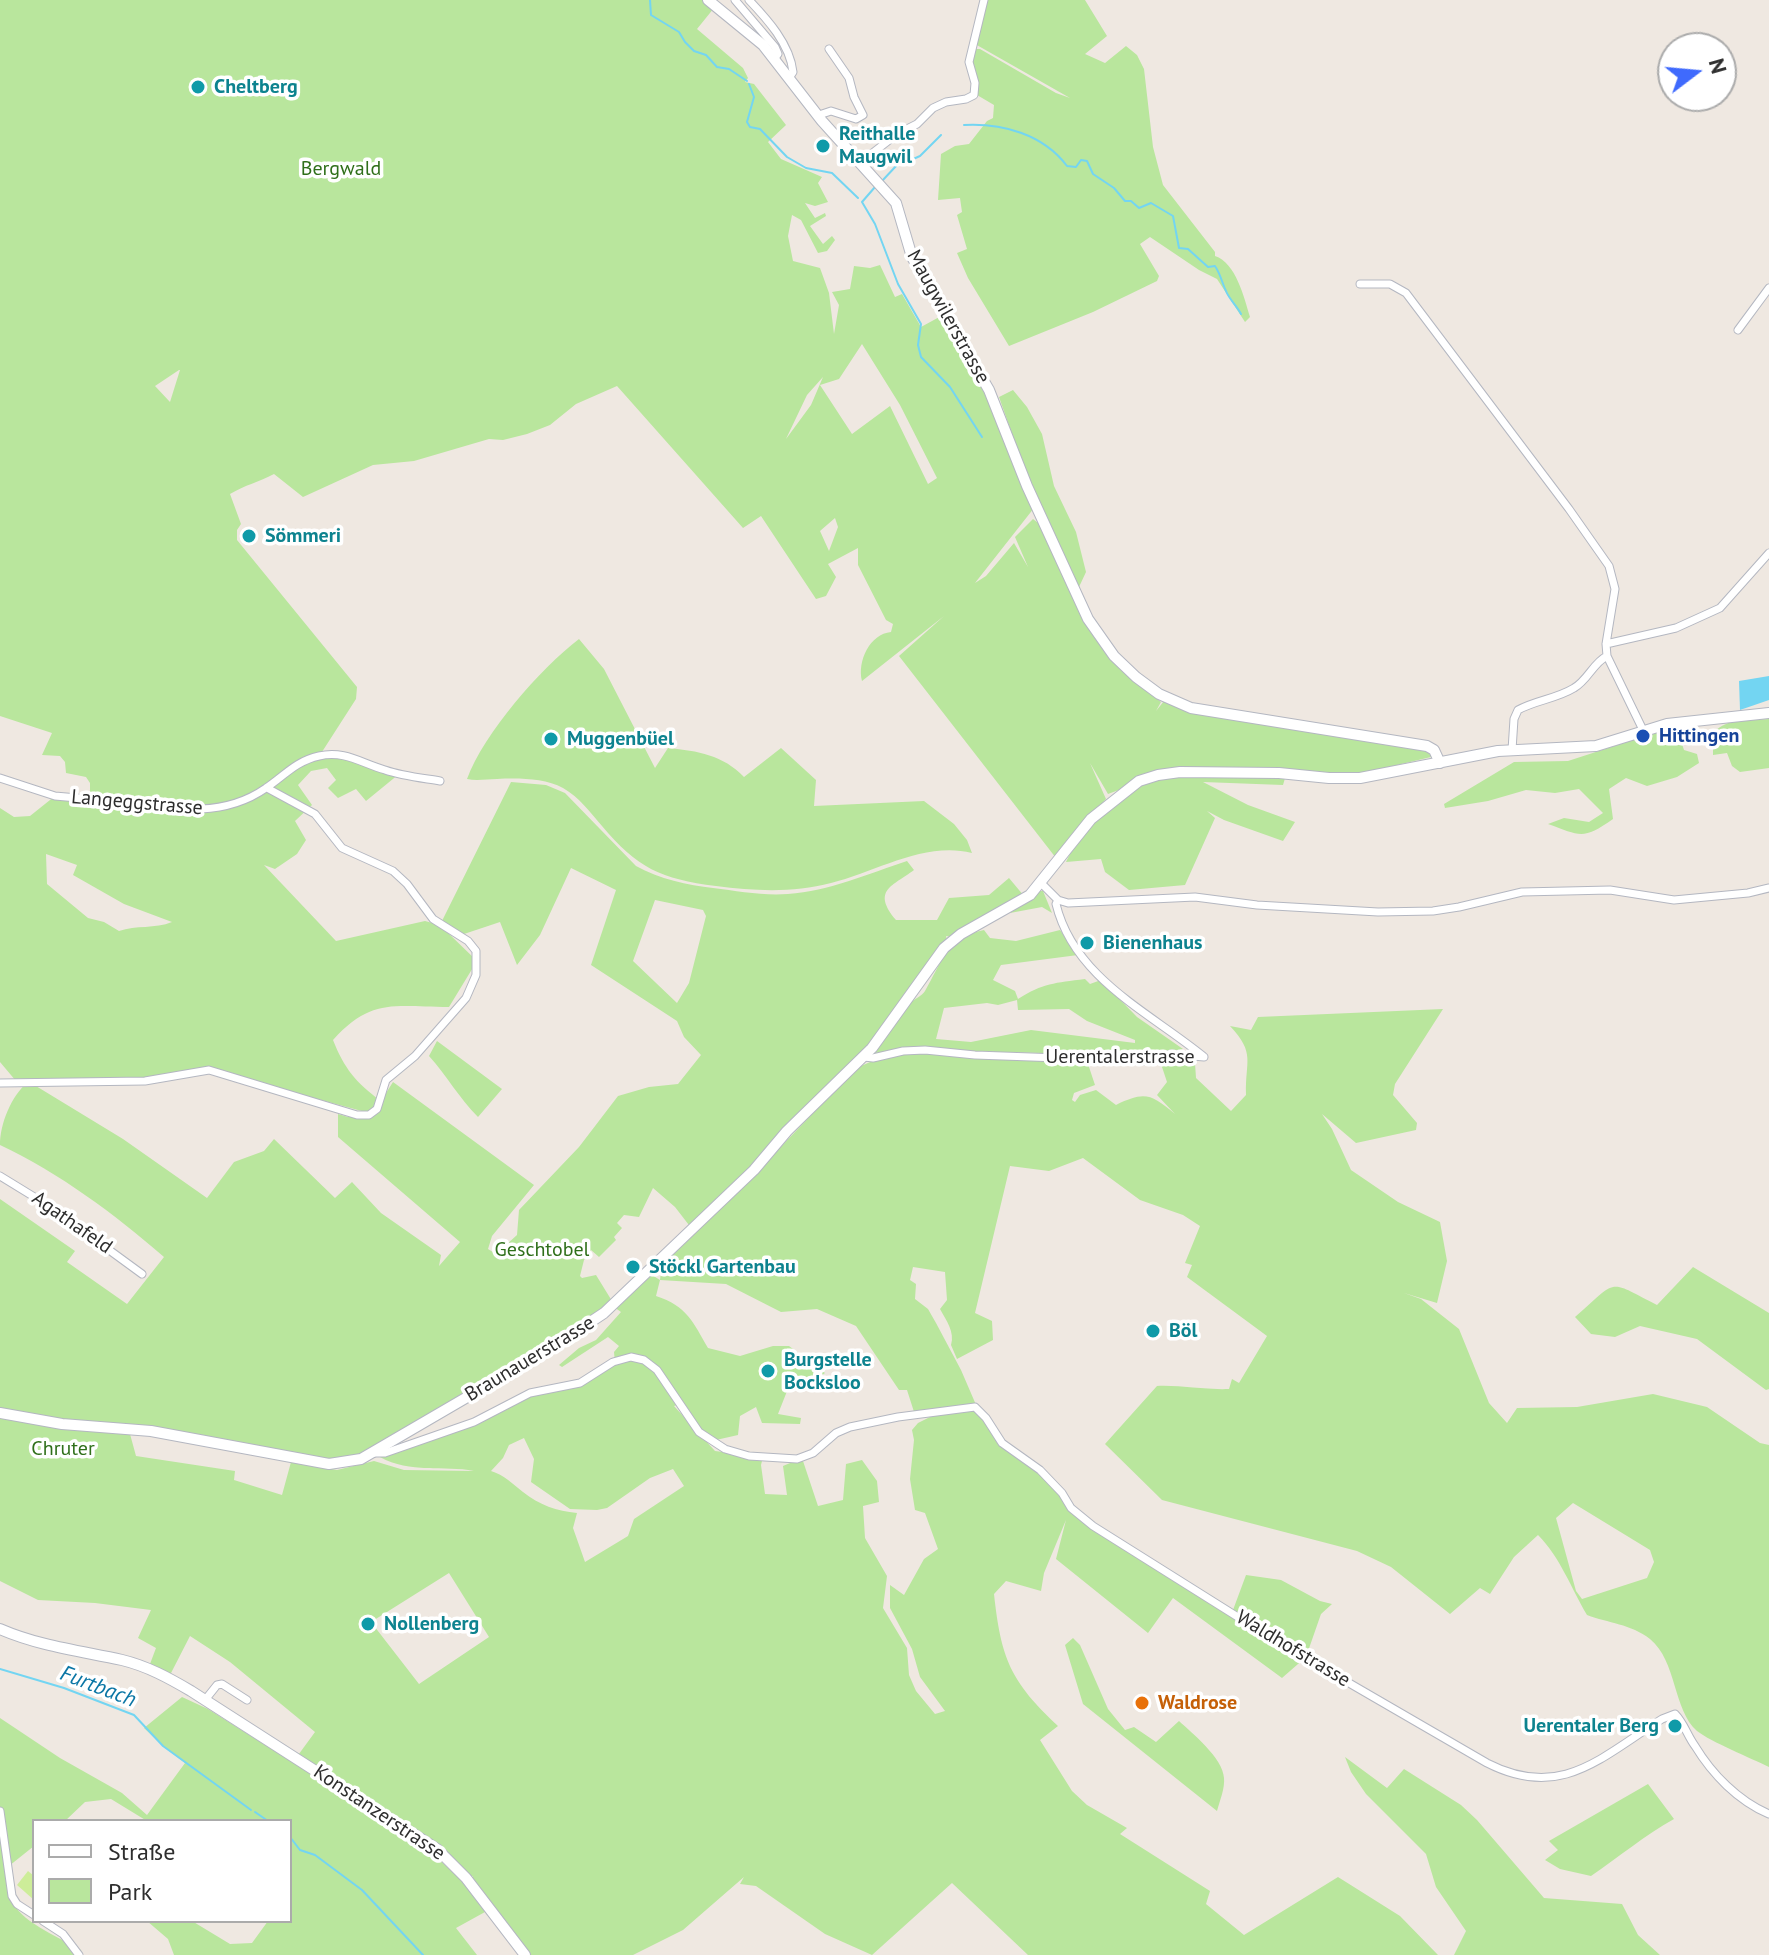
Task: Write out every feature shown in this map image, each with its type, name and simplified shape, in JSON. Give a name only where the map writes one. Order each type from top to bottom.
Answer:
[{"type":"street","name":"Maugwilerstrasse","points":[[708,0],[755,36],[898,206],[912,257],[989,390],[1038,509],[1096,632],[1125,668],[1159,694],[1191,708],[1427,746],[1434,750],[1440,763]]},
{"type":"street","points":[[735,0],[775,47],[778,54],[775,58]]},
{"type":"street","points":[[749,0],[769,22],[790,58],[793,72],[789,78]]},
{"type":"street","points":[[861,162],[897,134],[917,124],[927,112],[940,104],[974,95],[975,83],[969,62],[984,0]]},
{"type":"street","points":[[819,115],[831,111],[858,119],[863,115],[849,78],[829,49]]},
{"type":"street","points":[[1360,284],[1390,284],[1406,293],[1605,560],[1615,589],[1606,644],[1607,656],[1643,730]]},
{"type":"street","points":[[1738,330],[1769,288]]},
{"type":"street","points":[[1606,644],[1676,628],[1720,608],[1769,553]]},
{"type":"street","points":[[1512,750],[1514,719],[1518,710],[1573,689],[1607,656]]},
{"type":"street","name":"Braunauerstrasse","points":[[0,1413],[62,1424],[151,1431],[329,1464],[347,1463],[374,1453],[580,1331],[604,1313],[754,1170],[787,1131],[864,1057],[885,1033],[949,943],[1016,905],[1041,883],[1091,819],[1124,791],[1146,778],[1180,772],[1279,773],[1350,779],[1512,750],[1596,746],[1676,722],[1769,713]]},
{"type":"street","name":"Langeggstrasse","points":[[0,778],[55,796],[213,809],[237,803],[267,788],[298,763],[319,756],[338,754],[353,757],[390,772],[440,781]]},
{"type":"street","points":[[0,1083],[145,1081],[209,1070],[357,1115],[367,1115],[377,1109],[386,1080],[415,1056],[466,998],[476,975],[476,951],[468,941],[437,922],[393,871],[342,848],[315,814],[267,788]]},
{"type":"street","points":[[1041,883],[1058,900],[1073,903],[1190,896],[1257,905],[1405,911],[1459,907],[1522,892],[1610,890],[1674,900],[1769,888]]},
{"type":"street","name":"Uerentalerstrasse","points":[[864,1057],[870,1059],[925,1050],[975,1055],[1143,1061],[1171,1054],[1204,1057],[1137,1010],[1094,972],[1061,920],[1056,904],[1058,900]]},
{"type":"street","points":[[0,1077],[9,1082]]},
{"type":"street","name":"Agathafeld","points":[[0,1176],[27,1190],[142,1274]]},
{"type":"street","name":"Waldhofstrasse","points":[[374,1453],[380,1454],[464,1426],[535,1391],[580,1383],[613,1362],[631,1357],[644,1360],[657,1370],[699,1432],[725,1449],[749,1456],[797,1459],[813,1453],[836,1433],[850,1427],[949,1408],[975,1407],[1002,1443],[1040,1470],[1062,1493],[1071,1508],[1093,1526],[1268,1636],[1499,1769],[1534,1778],[1564,1776],[1587,1767],[1650,1726],[1675,1714],[1715,1772],[1745,1802],[1769,1814]]},
{"type":"street","name":"Konstanzerstrasse","points":[[0,1629],[47,1645],[134,1664],[159,1673],[205,1700],[437,1849],[459,1869],[525,1955]]},
{"type":"street","points":[[205,1700],[217,1685],[222,1684],[247,1700]]},
{"type":"street","points":[[0,1811],[12,1896],[17,1904],[32,1914]]},
{"type":"street","points":[[46,1923],[63,1934],[79,1955]]},
{"type":"green space","points":[[0,0],[705,0],[714,8],[697,29],[743,68],[748,78],[745,82],[754,84],[786,125],[768,142],[781,159],[822,177],[818,183],[828,202],[815,206],[805,203],[815,218],[825,213],[826,216],[810,226],[823,244],[832,236],[835,240],[827,251],[818,253],[801,220],[792,215],[788,236],[793,261],[820,268],[829,293],[834,334],[839,305],[832,292],[850,289],[854,266],[870,268],[880,265],[895,297],[902,294],[921,327],[943,315],[988,393],[1034,508],[975,583],[986,576],[1014,543],[1028,567],[1015,537],[1033,519],[1042,526],[1082,615],[1135,682],[1161,702],[1156,711],[1164,701],[1204,715],[1428,750],[1431,757],[1355,775],[1290,771],[1288,768],[1283,785],[1203,782],[1248,805],[1295,822],[1283,841],[1207,811],[1215,818],[1185,885],[1129,890],[1105,872],[1101,859],[1066,862],[1095,820],[1132,785],[1108,794],[1090,763],[1106,799],[1056,858],[899,656],[944,616],[862,681],[863,657],[871,643],[891,632],[893,624],[886,620],[858,565],[858,548],[828,564],[836,577],[826,596],[816,599],[761,516],[743,528],[617,386],[576,404],[550,425],[527,434],[503,440],[489,439],[414,461],[373,465],[303,497],[274,474],[230,494],[241,524],[237,530],[237,540],[357,687],[356,699],[320,755],[338,754],[399,774],[366,801],[356,789],[338,798],[328,788],[336,780],[327,768],[311,771],[298,785],[312,805],[295,821],[306,840],[297,854],[275,869],[264,865],[336,941],[425,921],[440,925],[511,782],[546,785],[565,793],[636,866],[684,883],[750,893],[788,894],[833,886],[907,861],[914,870],[892,885],[885,895],[885,902],[896,920],[937,920],[949,898],[989,895],[1009,878],[1024,896],[952,937],[946,936],[947,940],[887,1025],[692,1229],[675,1207],[653,1188],[639,1217],[624,1215],[617,1223],[622,1228],[614,1237],[616,1240],[599,1257],[591,1250],[584,1260],[580,1276],[596,1275],[612,1301],[592,1320],[361,1456],[340,1461],[0,1413],[0,1199],[75,1251],[67,1262],[127,1304],[164,1257],[86,1195],[0,1145],[8,1111],[16,1095],[28,1082],[16,1081],[0,1062],[0,808],[14,817],[30,816],[55,796],[90,799],[90,783],[86,777],[66,773],[65,762],[60,756],[42,755],[52,733],[0,716]],"holes":[[[862,344],[900,405],[937,478],[928,484],[890,406],[852,434],[820,385],[839,379]],[[180,370],[170,402],[155,386]],[[823,377],[811,405],[786,439],[807,395]],[[835,518],[838,527],[829,551],[820,531]],[[46,854],[77,865],[73,875],[124,904],[172,922],[119,931],[104,922],[88,918],[47,884]],[[571,868],[616,890],[591,965],[677,1021],[684,1037],[701,1055],[678,1084],[649,1087],[618,1096],[579,1147],[519,1210],[517,1235],[496,1254],[488,1249],[492,1236],[534,1185],[393,1082],[381,1101],[352,1074],[333,1040],[360,1017],[385,1007],[449,1007],[477,961],[444,929],[458,936],[500,922],[517,965],[540,935]],[[655,900],[703,910],[706,916],[689,983],[677,1003],[633,961]],[[214,1071],[369,1113],[348,1117],[338,1114],[338,1137],[460,1242],[439,1266],[441,1255],[381,1213],[352,1182],[335,1198],[274,1139],[264,1151],[234,1162],[207,1198],[123,1139],[31,1083],[161,1080]]]},
{"type":"green space","points":[[984,0],[1085,0],[1107,36],[1085,54],[1105,63],[1126,46],[1137,55],[1144,69],[1153,147],[1163,185],[1215,256],[1234,273],[1250,317],[1245,322],[1217,279],[1150,237],[1140,244],[1159,276],[1157,281],[1093,312],[1009,346],[968,278],[957,253],[967,249],[957,215],[962,212],[960,198],[938,200],[941,154],[955,146],[969,144],[993,118],[994,105],[977,95],[971,67],[976,49],[1070,98],[975,44]]},
{"type":"green space","points":[[1013,390],[1042,434],[1054,486],[1076,532],[1086,572],[1079,587],[1028,479],[999,397]]},
{"type":"green space","points":[[579,639],[604,669],[655,768],[668,748],[709,755],[744,777],[781,748],[816,780],[814,806],[924,801],[954,824],[967,840],[972,853],[954,850],[918,854],[831,883],[788,890],[716,886],[680,880],[639,862],[579,800],[556,785],[539,780],[467,779],[486,742],[515,703],[547,667]]},
{"type":"green space","points":[[1769,719],[1769,768],[1740,772],[1732,766],[1727,753],[1713,755],[1713,733],[1719,728],[1739,720]]},
{"type":"green space","points":[[1676,726],[1684,750],[1697,754],[1699,763],[1677,777],[1647,786],[1626,778],[1609,789],[1613,819],[1588,833],[1575,833],[1548,824],[1564,818],[1589,822],[1603,813],[1579,789],[1555,793],[1526,790],[1488,801],[1445,808],[1444,804],[1514,762],[1568,761]]},
{"type":"green space","points":[[1043,891],[1052,913],[1042,907],[1010,913]]},
{"type":"green space","name":"Chruter","points":[[984,930],[990,938],[1016,941],[1060,930],[1078,955],[1001,965],[993,980],[1015,991],[1018,999],[1050,984],[1085,979],[1090,984],[1101,980],[1137,1017],[1183,1049],[1143,1061],[1087,1054],[907,1050],[1086,1058],[1095,1085],[1074,1093],[1072,1100],[1075,1102],[1080,1095],[1096,1090],[1116,1105],[1141,1096],[1160,1102],[1175,1114],[1157,1095],[1167,1082],[1161,1064],[1195,1063],[1196,1078],[1231,1111],[1246,1095],[1247,1058],[1243,1044],[1230,1026],[1251,1030],[1258,1017],[1443,1009],[1395,1084],[1393,1095],[1417,1123],[1416,1130],[1356,1143],[1322,1114],[1351,1170],[1398,1202],[1440,1222],[1447,1261],[1437,1303],[1404,1293],[1421,1299],[1459,1329],[1489,1403],[1507,1423],[1517,1408],[1577,1407],[1653,1394],[1707,1407],[1760,1443],[1769,1445],[1769,1767],[1697,1731],[1683,1711],[1659,1648],[1635,1630],[1587,1615],[1559,1563],[1538,1535],[1514,1557],[1490,1594],[1480,1588],[1450,1614],[1391,1567],[1357,1551],[1162,1500],[1105,1444],[1157,1386],[1229,1389],[1232,1379],[1239,1383],[1267,1336],[1187,1277],[1192,1265],[1185,1263],[1200,1226],[1183,1215],[1140,1200],[1083,1158],[1049,1171],[1010,1166],[975,1313],[992,1321],[993,1340],[957,1359],[951,1345],[951,1331],[940,1309],[947,1300],[945,1272],[913,1267],[910,1280],[916,1284],[915,1299],[928,1309],[936,1323],[983,1421],[1002,1443],[1040,1470],[1071,1508],[1233,1609],[1246,1575],[1281,1580],[1332,1604],[1321,1614],[1306,1657],[1282,1678],[1173,1598],[1148,1633],[1056,1559],[1066,1520],[1044,1573],[1041,1591],[1006,1581],[994,1594],[1000,1635],[1011,1667],[1029,1695],[1058,1726],[1040,1740],[1072,1791],[1087,1805],[1127,1828],[1120,1834],[1210,1891],[1206,1904],[1244,1935],[1338,1877],[1400,1916],[1438,1955],[1028,1955],[952,1883],[872,1955],[825,1934],[756,1886],[740,1884],[744,1877],[683,1930],[633,1955],[529,1955],[473,1876],[469,1877],[296,1758],[315,1732],[230,1662],[190,1636],[170,1675],[150,1664],[156,1648],[138,1638],[151,1610],[38,1600],[0,1581],[0,1418],[130,1434],[136,1456],[235,1471],[234,1480],[282,1495],[291,1462],[337,1470],[374,1461],[404,1470],[474,1471],[403,1466],[380,1457],[527,1396],[574,1387],[615,1363],[614,1352],[619,1346],[608,1337],[562,1367],[559,1365],[579,1348],[596,1340],[621,1312],[614,1307],[652,1275],[660,1280],[662,1264],[731,1199],[837,1088],[861,1066],[884,1056],[874,1057],[871,1054],[899,1015],[925,991],[947,953],[972,933]],"holes":[[[1017,1000],[1018,1010],[1069,1009],[1087,1021],[1135,1040],[1135,1043],[1031,1030],[971,1042],[936,1039],[944,1008],[987,1003],[998,1005]],[[660,1280],[726,1284],[781,1312],[817,1309],[856,1326],[899,1390],[907,1390],[915,1415],[936,1414],[918,1423],[912,1430],[914,1440],[910,1479],[915,1510],[925,1513],[938,1549],[924,1559],[904,1595],[890,1585],[890,1608],[912,1649],[920,1677],[945,1711],[935,1714],[916,1691],[909,1675],[907,1648],[883,1608],[887,1576],[865,1538],[863,1506],[879,1502],[877,1481],[862,1460],[846,1464],[843,1500],[818,1506],[802,1458],[783,1466],[787,1495],[765,1494],[761,1465],[763,1457],[715,1451],[674,1406],[677,1405],[663,1384],[704,1432],[716,1440],[738,1435],[740,1416],[756,1407],[762,1423],[800,1424],[801,1418],[778,1414],[793,1376],[801,1376],[808,1385],[825,1373],[789,1346],[773,1346],[740,1356],[708,1348],[682,1310],[656,1296]],[[524,1438],[534,1459],[531,1482],[570,1509],[607,1508],[650,1478],[673,1469],[684,1486],[634,1519],[628,1536],[585,1562],[573,1528],[577,1513],[542,1504],[491,1471],[503,1458],[509,1445]],[[1573,1503],[1650,1550],[1654,1562],[1647,1578],[1582,1599],[1576,1591],[1556,1518]],[[449,1573],[489,1637],[419,1684],[371,1622]]]},
{"type":"green space","points":[[437,1041],[502,1089],[478,1117],[429,1056]]},
{"type":"green space","points":[[1693,1267],[1769,1313],[1769,1389],[1766,1390],[1697,1339],[1640,1326],[1615,1337],[1591,1334],[1575,1317],[1613,1287],[1620,1287],[1657,1305]]},
{"type":"green space","points":[[1073,1638],[1080,1645],[1108,1709],[1125,1730],[1134,1727],[1156,1742],[1179,1721],[1213,1754],[1224,1778],[1217,1811],[1083,1704],[1065,1645]]},
{"type":"green space","points":[[182,1697],[208,1709],[421,1843],[461,1880],[485,1912],[456,1928],[477,1955],[174,1955],[168,1939],[149,1923],[195,1923],[230,1944],[252,1943],[267,1923],[292,1923],[292,1819],[144,1819],[111,1799],[85,1802],[67,1819],[32,1819],[32,1848],[9,1866],[11,1895],[18,1911],[32,1923],[81,1950],[82,1955],[0,1955],[0,1718],[60,1758],[122,1793],[147,1815],[185,1763],[144,1728]]},
{"type":"green space","points":[[1345,1757],[1387,1788],[1404,1769],[1461,1805],[1544,1898],[1622,1904],[1638,1935],[1660,1955],[1454,1955],[1466,1931],[1436,1887],[1426,1854],[1366,1794]]},
{"type":"green space","points":[[1648,1784],[1674,1819],[1591,1876],[1560,1869],[1545,1860],[1558,1850],[1549,1841]]},
{"type":"green space","points":[[28,1871],[32,1874],[32,1898],[17,1885]]},
{"type":"water","points":[[1769,676],[1769,700],[1740,710],[1739,681]]},
{"type":"waterway","points":[[650,0],[651,15],[679,32],[694,51],[706,55],[717,67],[729,69],[747,81]]},
{"type":"waterway","points":[[749,84],[754,97],[747,122],[750,127],[760,129],[787,157],[806,168],[832,173],[858,198]]},
{"type":"waterway","points":[[964,125],[993,126],[1034,138],[1067,166],[1076,167],[1081,160],[1087,161],[1093,174],[1114,188],[1125,201],[1131,201],[1139,208],[1151,203],[1173,216],[1179,248],[1188,249],[1208,267],[1215,266],[1227,294],[1241,314]]},
{"type":"waterway","points":[[911,160],[920,156],[941,135]]},
{"type":"waterway","points":[[882,181],[897,165]]},
{"type":"waterway","points":[[875,187],[862,202],[875,224],[898,284],[921,324],[918,345],[921,357],[950,387],[982,437]]},
{"type":"waterway","name":"Furtbach","points":[[0,1669],[64,1688],[134,1715],[163,1746],[251,1810]]},
{"type":"waterway","name":"Furtbach","points":[[255,1812],[265,1819]]},
{"type":"waterway","name":"Furtbach","points":[[292,1840],[300,1850],[315,1855],[362,1890],[423,1955]]},
{"type":"place","name":"Cheltberg","points":[[198,87]]},
{"type":"place","name":"Reithalle Maugwil","points":[[823,146]]},
{"type":"place","name":"Sömmeri","points":[[249,536]]},
{"type":"place","name":"Hittingen","points":[[1643,736]]},
{"type":"place","name":"Muggenbüel","points":[[551,739]]},
{"type":"place","name":"Bienenhaus","points":[[1087,943]]},
{"type":"place","name":"Stöckl Gartenbau","points":[[633,1267]]},
{"type":"place","name":"Böl","points":[[1153,1331]]},
{"type":"place","name":"Burgstelle Bocksloo","points":[[768,1371]]},
{"type":"place","name":"Nollenberg","points":[[368,1624]]},
{"type":"place","name":"Waldrose","points":[[1142,1703]]},
{"type":"place","name":"Uerentaler Berg","points":[[1675,1726]]},
{"type":"park label","name":"Bergwald","points":[[341,169]]},
{"type":"park label","name":"Geschtobel","points":[[542,1250]]}]
